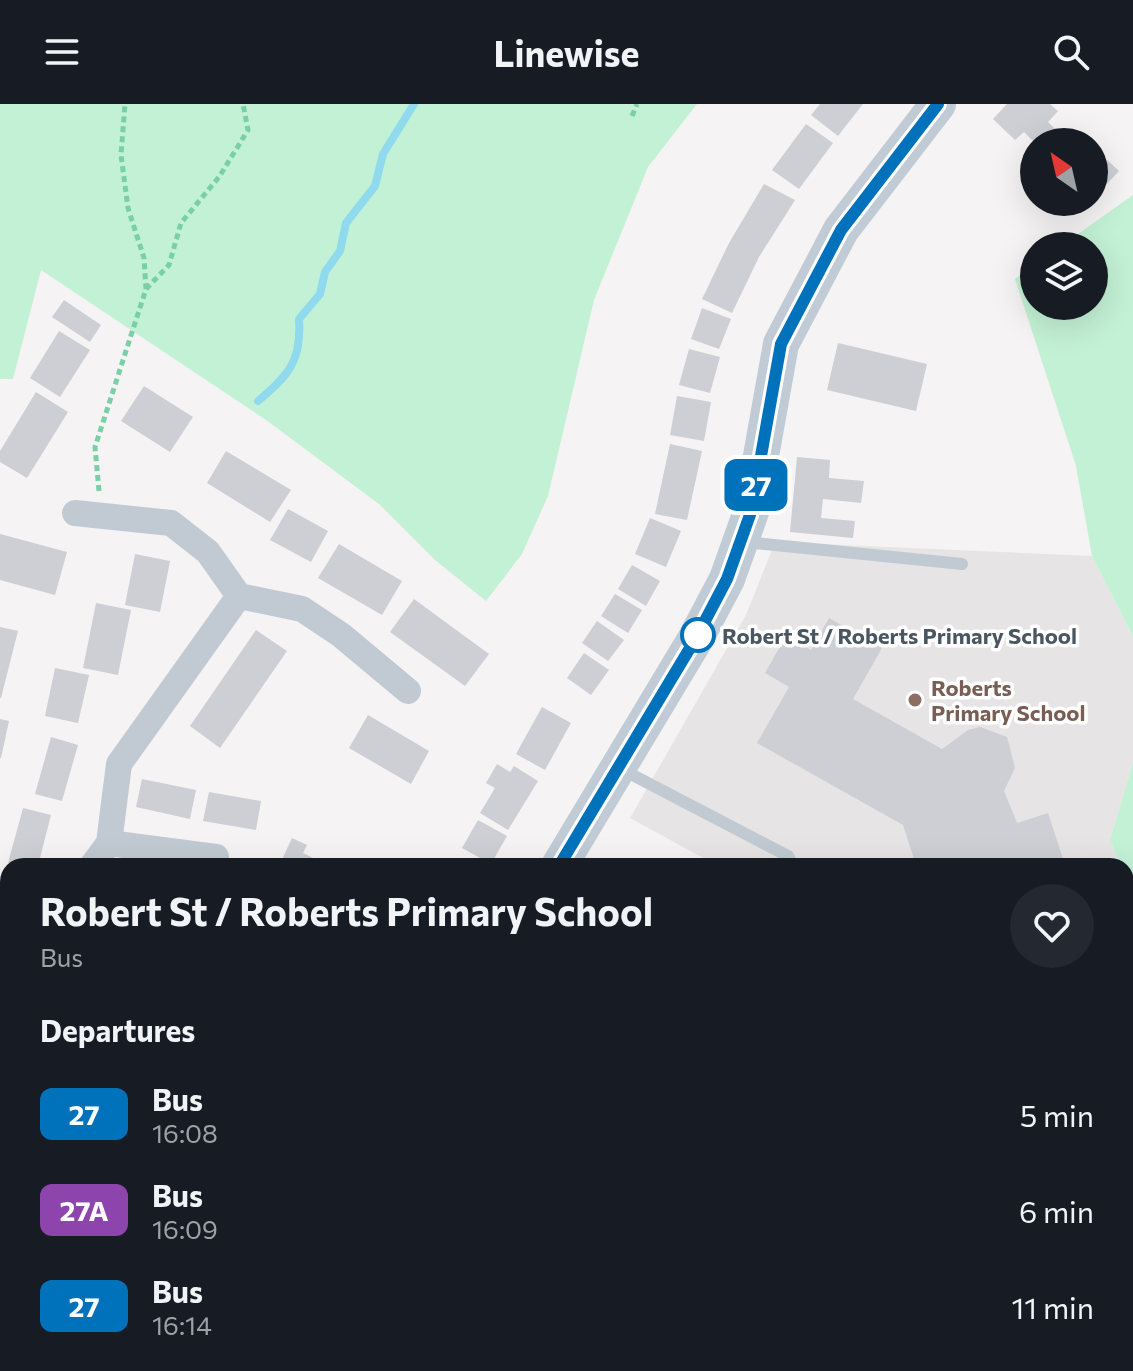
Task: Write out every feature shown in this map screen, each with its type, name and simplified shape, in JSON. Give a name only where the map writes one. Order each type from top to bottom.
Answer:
[{"type":"main road","points":[[564,858],[696,638],[727,579],[751,512],[781,344],[841,230],[938,104]]},
{"type":"street","points":[[75,513],[171,523],[208,552],[239,596],[302,609],[341,635],[408,691]]},
{"type":"street","points":[[98,858],[109,843],[119,764],[239,596]]},
{"type":"street","points":[[109,843],[216,857]]},
{"type":"lane","points":[[740,542],[962,564]]},
{"type":"lane","points":[[619,767],[789,858]]},
{"type":"path","points":[[101,516],[95,447],[146,289],[144,258],[128,208],[121,155],[125,104]]},
{"type":"path","points":[[146,289],[169,265],[181,223],[219,177],[248,130],[243,104]]},
{"type":"path","points":[[632,116],[637,104]]},
{"type":"shaded area","name":"Roberts Primary School","points":[[775,542],[1092,556],[1133,637],[1133,762],[1110,840],[1118,858],[703,858],[630,818],[746,615]]},
{"type":"green space","points":[[0,104],[697,104],[648,167],[594,300],[548,496],[522,554],[486,601],[435,560],[379,504],[266,420],[41,270],[13,379],[0,379]]},
{"type":"green space","points":[[1133,195],[1133,637],[1092,556],[1076,466],[1028,320],[1108,320],[1108,232],[1081,232],[1108,216],[1108,213]]},
{"type":"green space","points":[[1020,275],[1020,294],[1015,279]]},
{"type":"green space","points":[[1133,762],[1133,858],[1118,858],[1110,840]]},
{"type":"building","points":[[820,104],[863,104],[838,136],[811,115]]},
{"type":"building","points":[[1007,104],[1050,104],[1058,111],[1048,122],[1054,128],[1020,128],[1020,136],[1015,140],[993,119]]},
{"type":"building","points":[[806,124],[833,143],[799,189],[772,170]]},
{"type":"building","points":[[1108,161],[1119,171],[1108,183]]},
{"type":"building","points":[[764,184],[795,200],[759,257],[732,313],[702,299],[729,243]]},
{"type":"building","points":[[64,300],[101,325],[90,342],[52,317]]},
{"type":"building","points":[[702,308],[731,319],[719,349],[691,339]]},
{"type":"building","points":[[59,331],[90,350],[60,397],[30,378]]},
{"type":"building","points":[[838,343],[927,364],[916,411],[827,390]]},
{"type":"building","points":[[689,349],[720,357],[710,393],[679,385]]},
{"type":"building","points":[[144,386],[193,417],[170,452],[121,421]]},
{"type":"building","points":[[36,392],[68,412],[27,478],[0,462],[0,451]]},
{"type":"building","points":[[677,396],[711,402],[704,441],[670,435]]},
{"type":"building","points":[[670,444],[702,451],[687,520],[655,514]]},
{"type":"building","points":[[226,451],[291,490],[270,522],[207,483]]},
{"type":"building","points":[[797,457],[830,460],[829,478],[864,481],[861,503],[823,499],[821,518],[855,521],[853,538],[790,532]]},
{"type":"building","points":[[288,509],[328,531],[311,562],[270,540]]},
{"type":"building","points":[[650,518],[681,531],[666,567],[635,554]]},
{"type":"building","points":[[0,534],[67,552],[55,595],[0,580]]},
{"type":"building","points":[[339,544],[402,581],[382,615],[318,578]]},
{"type":"building","points":[[135,554],[170,561],[160,612],[125,605]]},
{"type":"building","points":[[632,565],[660,581],[646,606],[618,589]]},
{"type":"building","points":[[615,594],[642,610],[628,633],[601,616]]},
{"type":"building","points":[[414,599],[489,654],[465,686],[390,632]]},
{"type":"building","points":[[96,603],[131,610],[118,675],[83,668]]},
{"type":"building","points":[[829,618],[882,648],[853,699],[942,749],[968,730],[980,727],[1007,737],[1015,768],[1004,791],[1017,823],[1048,813],[1063,858],[914,858],[903,825],[757,743],[789,687],[765,673],[786,636],[811,650]]},
{"type":"building","points":[[597,621],[624,640],[608,661],[582,643]]},
{"type":"building","points":[[0,627],[18,631],[1,698],[0,698]]},
{"type":"building","points":[[256,630],[287,651],[220,748],[190,726]]},
{"type":"building","points":[[584,653],[609,670],[591,695],[567,678]]},
{"type":"building","points":[[55,668],[89,675],[78,723],[45,716]]},
{"type":"building","points":[[542,707],[571,723],[545,770],[516,754]]},
{"type":"building","points":[[368,715],[429,751],[411,784],[349,748]]},
{"type":"building","points":[[0,719],[9,721],[1,758],[0,758]]},
{"type":"building","points":[[51,737],[78,745],[62,801],[35,794]]},
{"type":"building","points":[[497,764],[510,772],[514,766],[538,781],[508,830],[480,813],[495,788],[486,783]]},
{"type":"building","points":[[142,779],[196,790],[190,819],[136,807]]},
{"type":"building","points":[[209,792],[261,801],[256,830],[203,821]]},
{"type":"building","points":[[23,808],[51,815],[40,858],[9,858]]},
{"type":"building","points":[[478,820],[507,836],[494,858],[480,858],[462,848]]},
{"type":"building","points":[[292,838],[307,845],[303,853],[313,858],[283,858]]},
{"type":"waterway","points":[[258,401],[291,366],[298,346],[299,319],[320,294],[325,272],[340,251],[346,223],[375,186],[383,154],[414,104]]},
{"type":"bus line","name":"27","points":[[564,858],[696,638],[727,579],[751,512],[781,344],[841,230],[938,104]]},
{"type":"place","name":"Robert St / Roberts Primary School","points":[[698,635]]},
{"type":"place","name":"Roberts Primary School","points":[[915,700]]}]
